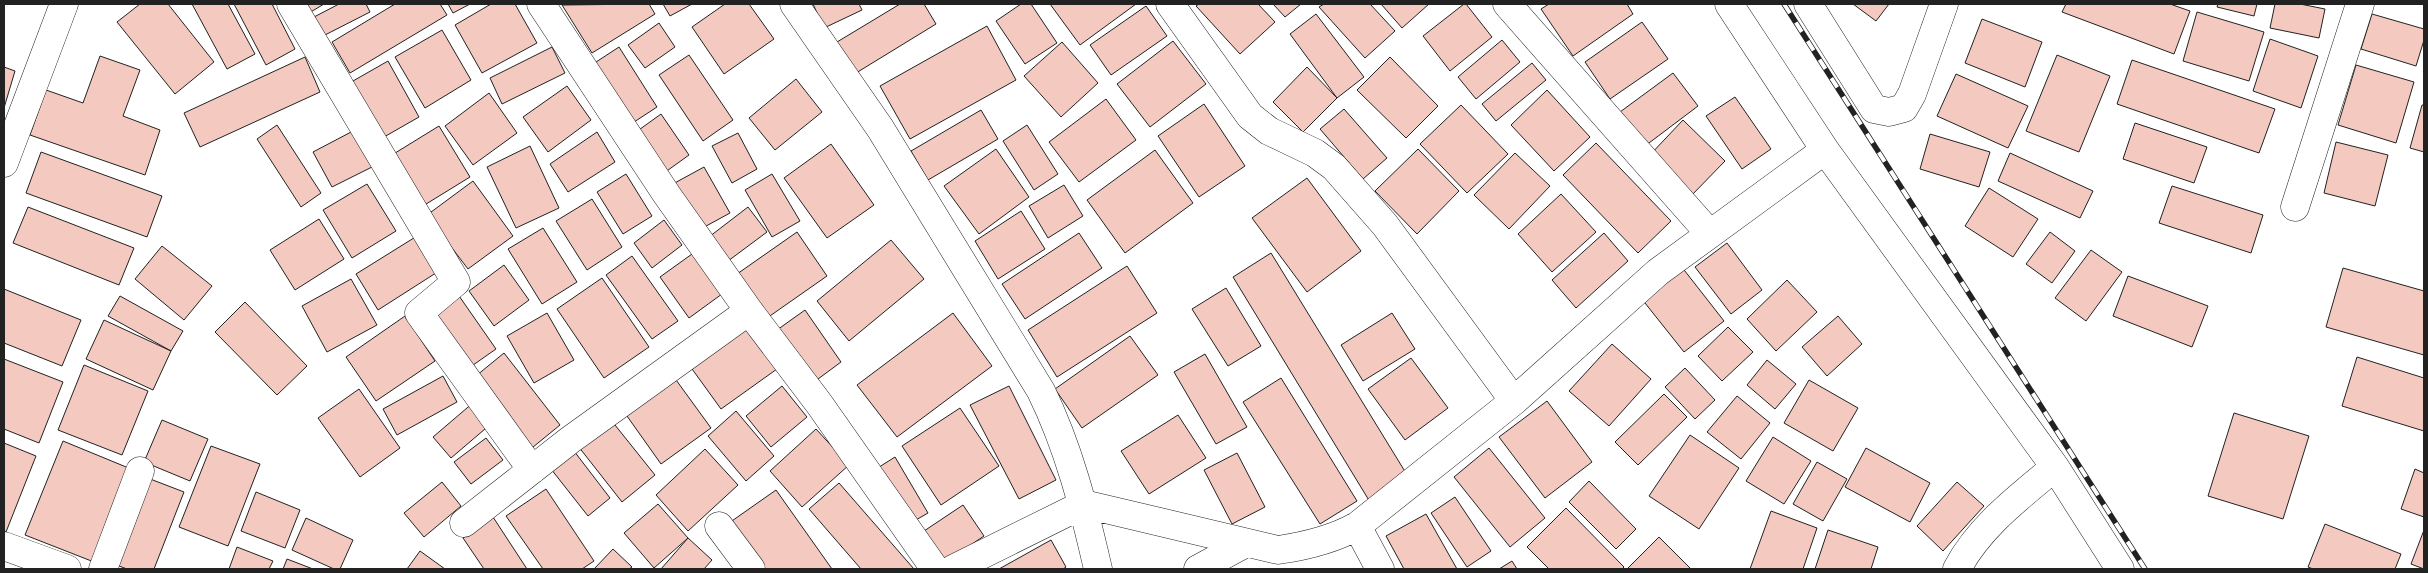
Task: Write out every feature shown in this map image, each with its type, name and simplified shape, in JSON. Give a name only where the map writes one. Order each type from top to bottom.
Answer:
[{"type":"street","points":[[4,163],[64,4]]},
{"type":"street","points":[[291,4],[456,282],[419,313],[532,470]]},
{"type":"street","points":[[541,4],[667,195],[749,311],[820,405],[935,569]]},
{"type":"street","points":[[794,4],[880,128],[1041,391],[1059,427],[1084,504],[1098,569]]},
{"type":"street","points":[[1170,4],[1250,116],[1269,131],[1315,153],[1334,167],[1378,218],[1514,401]]},
{"type":"street","points":[[1507,4],[1710,234]]},
{"type":"street","points":[[1729,4],[1825,150],[2055,467],[2120,569]]},
{"type":"street","points":[[1808,4],[1874,109],[1889,112],[1904,108],[1912,94],[1944,4]]},
{"type":"street","points":[[2295,207],[2360,4]]},
{"type":"street","points":[[952,569],[1084,504],[1278,550],[1304,546],[1340,536],[1357,526],[1514,401],[1658,272],[1825,150]]},
{"type":"street","points":[[464,523],[532,470],[749,311]]},
{"type":"street","points":[[1957,569],[1963,557],[1990,524],[2055,467]]},
{"type":"street","points":[[103,569],[140,471]]},
{"type":"street","points":[[719,526],[751,569]]},
{"type":"street","points":[[1357,526],[1380,569]]},
{"type":"street","points":[[1198,569],[1246,543]]},
{"type":"street","points":[[4,546],[67,569]]},
{"type":"building","points":[[140,4],[168,4],[214,62],[175,94],[117,22]]},
{"type":"building","points":[[192,4],[228,4],[255,54],[227,69]]},
{"type":"building","points":[[234,4],[272,4],[295,49],[266,65]]},
{"type":"building","points":[[303,4],[324,4],[309,13]]},
{"type":"building","points":[[339,4],[366,4],[370,12],[323,36],[314,17]]},
{"type":"building","points":[[395,4],[440,4],[447,15],[350,73],[332,42]]},
{"type":"building","points":[[448,4],[470,4],[453,13]]},
{"type":"building","points":[[491,4],[515,4],[537,43],[482,73],[455,25]]},
{"type":"building","points":[[649,4],[655,14],[592,53],[562,5]]},
{"type":"building","points":[[663,4],[692,4],[670,16]]},
{"type":"building","points":[[725,4],[749,4],[774,39],[724,74],[692,27]]},
{"type":"building","points":[[813,4],[859,4],[862,10],[824,28]]},
{"type":"building","points":[[900,4],[924,4],[936,24],[856,73],[837,42]]},
{"type":"building","points":[[1021,4],[1031,4],[1057,43],[1025,64],[996,21]]},
{"type":"building","points":[[1050,4],[1136,4],[1080,45]]},
{"type":"building","points":[[1199,4],[1258,4],[1275,22],[1240,54],[1196,6]]},
{"type":"building","points":[[1273,4],[1301,4],[1285,17]]},
{"type":"building","points":[[1324,4],[1370,4],[1395,31],[1365,58],[1319,7]]},
{"type":"building","points":[[1381,4],[1429,4],[1402,28]]},
{"type":"building","points":[[1466,4],[1492,37],[1450,71],[1423,36]]},
{"type":"building","points":[[1549,4],[1627,4],[1633,14],[1573,56],[1541,9]]},
{"type":"building","points":[[1853,4],[1889,4],[1876,21]]},
{"type":"building","points":[[2066,4],[2170,4],[2190,11],[2174,54],[2062,12]]},
{"type":"building","points":[[2218,4],[2257,4],[2254,16],[2217,7]]},
{"type":"building","points":[[2275,4],[2300,4],[2325,9],[2319,38],[2270,28]]},
{"type":"building","points":[[1146,6],[1167,36],[1111,75],[1090,45]]},
{"type":"building","points":[[2197,12],[2264,32],[2249,81],[2183,61]]},
{"type":"building","points":[[1316,14],[1364,77],[1337,98],[1290,34]]},
{"type":"building","points":[[2372,14],[2424,29],[2424,40],[2416,66],[2361,49]]},
{"type":"building","points":[[1982,19],[2042,42],[2025,87],[1965,63]]},
{"type":"building","points":[[1642,22],[1668,59],[1610,99],[1585,62]]},
{"type":"building","points":[[659,23],[675,47],[645,68],[628,45]]},
{"type":"building","points":[[987,26],[1016,80],[910,139],[880,86]]},
{"type":"building","points":[[442,30],[471,80],[425,108],[395,57]]},
{"type":"building","points":[[2270,39],[2318,56],[2301,108],[2253,91]]},
{"type":"building","points":[[1502,40],[1520,62],[1476,99],[1458,77]]},
{"type":"building","points":[[1173,41],[1206,84],[1150,127],[1117,84]]},
{"type":"building","points":[[1062,42],[1098,83],[1061,117],[1024,76]]},
{"type":"building","points":[[552,47],[565,73],[502,104],[490,78]]},
{"type":"building","points":[[619,47],[657,107],[631,124],[593,64]]},
{"type":"building","points":[[689,55],[733,120],[703,141],[659,75]]},
{"type":"building","points":[[2057,55],[2110,76],[2079,152],[2026,131]]},
{"type":"building","points":[[100,56],[140,70],[123,116],[160,130],[145,175],[30,135],[46,90],[83,103]]},
{"type":"building","points":[[305,57],[320,92],[200,147],[184,113]]},
{"type":"building","points":[[1390,57],[1438,106],[1406,138],[1357,90]]},
{"type":"building","points":[[2132,60],[2275,109],[2259,153],[2117,104]]},
{"type":"building","points":[[388,61],[419,117],[377,141],[346,85]]},
{"type":"building","points":[[1532,63],[1546,80],[1496,121],[1482,104]]},
{"type":"building","points":[[2356,65],[2414,82],[2396,143],[2338,125]]},
{"type":"building","points":[[4,67],[15,71],[4,108]]},
{"type":"building","points":[[1307,67],[1337,98],[1303,132],[1273,102]]},
{"type":"building","points":[[1673,73],[1698,106],[1645,146],[1620,112]]},
{"type":"building","points":[[1956,74],[2028,106],[2008,148],[1937,116]]},
{"type":"building","points":[[796,79],[822,112],[775,150],[749,118]]},
{"type":"building","points":[[567,86],[591,120],[548,152],[523,117]]},
{"type":"building","points":[[1547,90],[1590,137],[1554,171],[1511,125]]},
{"type":"building","points":[[489,93],[517,133],[473,165],[445,126]]},
{"type":"building","points":[[1735,97],[1771,149],[1742,169],[1706,116]]},
{"type":"building","points":[[1106,99],[1136,140],[1079,182],[1049,142]]},
{"type":"building","points":[[1204,104],[1245,166],[1199,197],[1158,136]]},
{"type":"building","points":[[1461,105],[1508,154],[1467,193],[1420,144]]},
{"type":"building","points":[[2422,105],[2424,105],[2424,152],[2410,148]]},
{"type":"building","points":[[1344,109],[1387,158],[1363,179],[1320,129]]},
{"type":"building","points":[[981,110],[998,139],[928,180],[911,151]]},
{"type":"building","points":[[661,114],[689,155],[664,173],[636,132]]},
{"type":"building","points":[[1683,120],[1725,161],[1690,197],[1648,157]]},
{"type":"building","points":[[2135,123],[2207,147],[2194,183],[2123,159]]},
{"type":"building","points":[[277,125],[321,193],[301,207],[257,139]]},
{"type":"building","points":[[1027,125],[1058,174],[1034,190],[1003,141]]},
{"type":"building","points":[[439,126],[470,177],[418,209],[387,158]]},
{"type":"building","points":[[353,131],[372,167],[332,187],[313,152]]},
{"type":"building","points":[[597,132],[615,162],[568,192],[550,164]]},
{"type":"building","points":[[738,133],[757,169],[732,183],[712,146]]},
{"type":"building","points":[[1930,134],[1990,152],[1979,187],[1920,169]]},
{"type":"building","points":[[2336,142],[2388,155],[2375,206],[2324,193]]},
{"type":"building","points":[[1596,143],[1671,221],[1638,253],[1563,175]]},
{"type":"building","points":[[831,144],[874,205],[827,238],[784,178]]},
{"type":"building","points":[[530,146],[559,208],[516,228],[487,167]]},
{"type":"building","points":[[996,149],[1029,197],[979,234],[944,186]]},
{"type":"building","points":[[1418,149],[1459,191],[1417,234],[1375,191]]},
{"type":"building","points":[[1155,150],[1193,203],[1125,253],[1087,200]]},
{"type":"building","points":[[41,152],[162,196],[147,237],[26,193]]},
{"type":"building","points":[[1515,153],[1550,186],[1509,229],[1474,195]]},
{"type":"building","points":[[2010,153],[2093,191],[2080,218],[1998,181]]},
{"type":"building","points":[[704,167],[730,213],[697,231],[671,185]]},
{"type":"building","points":[[626,174],[652,216],[623,234],[597,192]]},
{"type":"building","points":[[772,174],[800,221],[772,237],[745,190]]},
{"type":"building","points":[[1307,178],[1361,251],[1307,292],[1252,218]]},
{"type":"building","points":[[473,181],[513,236],[468,269],[427,215]]},
{"type":"building","points":[[367,184],[396,231],[352,258],[323,210]]},
{"type":"building","points":[[1064,185],[1083,216],[1048,238],[1029,206]]},
{"type":"building","points":[[2172,186],[2263,215],[2251,253],[2159,223]]},
{"type":"building","points":[[1989,188],[2038,219],[2013,257],[1965,226]]},
{"type":"building","points":[[1561,194],[1596,232],[1552,272],[1518,234]]},
{"type":"building","points":[[592,199],[622,247],[587,270],[556,221]]},
{"type":"building","points":[[28,207],[134,248],[119,285],[13,243]]},
{"type":"building","points":[[748,207],[767,232],[724,264],[705,240]]},
{"type":"building","points":[[1021,211],[1045,249],[998,279],[975,241]]},
{"type":"building","points":[[319,219],[344,259],[295,290],[270,250]]},
{"type":"building","points":[[664,220],[682,245],[652,268],[634,243]]},
{"type":"building","points":[[543,228],[577,282],[542,304],[508,249]]},
{"type":"building","points":[[797,232],[827,276],[767,318],[737,274]]},
{"type":"building","points":[[2050,232],[2075,251],[2052,283],[2026,264]]},
{"type":"building","points":[[1079,233],[1102,268],[1025,319],[1002,284]]},
{"type":"building","points":[[1604,233],[1628,261],[1576,308],[1552,280]]},
{"type":"building","points":[[417,236],[439,271],[378,310],[356,274]]},
{"type":"building","points":[[891,240],[924,279],[849,341],[817,301]]},
{"type":"building","points":[[1727,243],[1762,290],[1731,314],[1695,267]]},
{"type":"building","points":[[162,246],[212,286],[184,320],[135,279]]},
{"type":"building","points":[[2091,250],[2122,272],[2086,321],[2055,298]]},
{"type":"building","points":[[1271,253],[1409,478],[1370,502],[1233,277]]},
{"type":"building","points":[[692,254],[722,294],[689,318],[660,277]]},
{"type":"building","points":[[632,256],[678,321],[652,339],[606,275]]},
{"type":"building","points":[[504,265],[529,300],[494,326],[469,291]]},
{"type":"building","points":[[1127,266],[1157,313],[1057,377],[1028,330]]},
{"type":"building","points":[[1681,266],[1724,321],[1684,352],[1641,298]]},
{"type":"building","points":[[2343,268],[2424,291],[2424,355],[2326,327]]},
{"type":"building","points":[[2128,276],[2208,306],[2192,347],[2113,316]]},
{"type":"building","points":[[602,278],[649,347],[604,378],[557,309]]},
{"type":"building","points":[[351,279],[377,325],[327,352],[302,306]]},
{"type":"building","points":[[1787,280],[1817,312],[1776,351],[1747,319]]},
{"type":"building","points":[[1226,288],[1261,346],[1228,366],[1192,309]]},
{"type":"building","points":[[4,289],[81,320],[62,366],[4,343]]},
{"type":"building","points":[[457,293],[496,349],[466,370],[427,313]]},
{"type":"building","points":[[120,296],[183,331],[171,351],[108,316]]},
{"type":"building","points":[[245,302],[307,366],[277,395],[215,332]]},
{"type":"building","points":[[805,310],[841,362],[814,382],[777,330]]},
{"type":"building","points":[[547,313],[574,360],[534,383],[507,336]]},
{"type":"building","points":[[953,313],[992,366],[897,437],[857,385]]},
{"type":"building","points":[[1392,313],[1415,349],[1363,381],[1341,345]]},
{"type":"building","points":[[405,316],[435,361],[376,401],[346,357]]},
{"type":"building","points":[[1838,316],[1862,344],[1827,376],[1802,347]]},
{"type":"building","points":[[104,320],[171,351],[153,390],[86,359]]},
{"type":"building","points":[[743,321],[777,369],[721,409],[687,362]]},
{"type":"building","points":[[1728,327],[1753,352],[1722,381],[1698,356]]},
{"type":"building","points":[[1130,336],[1158,375],[1082,428],[1055,389]]},
{"type":"building","points":[[1612,344],[1651,379],[1609,426],[1569,391]]},
{"type":"building","points":[[504,353],[560,425],[527,452],[471,380]]},
{"type":"building","points":[[1205,354],[1247,427],[1216,444],[1174,372]]},
{"type":"building","points":[[2357,357],[2424,378],[2424,431],[2342,406]]},
{"type":"building","points":[[1411,358],[1448,408],[1405,440],[1368,389]]},
{"type":"building","points":[[4,359],[63,382],[39,443],[4,429]]},
{"type":"building","points":[[1767,360],[1796,384],[1775,409],[1747,385]]},
{"type":"building","points":[[84,365],[148,391],[122,455],[58,430]]},
{"type":"building","points":[[1685,368],[1715,400],[1695,419],[1665,387]]},
{"type":"building","points":[[671,373],[711,428],[661,464],[622,409]]},
{"type":"building","points":[[443,376],[457,402],[397,435],[383,409]]},
{"type":"building","points":[[1281,378],[1357,501],[1320,524],[1243,402]]},
{"type":"building","points":[[1809,380],[1858,408],[1833,451],[1784,423]]},
{"type":"building","points":[[782,386],[807,417],[771,447],[746,416]]},
{"type":"building","points":[[1009,386],[1056,480],[1019,499],[970,405]]},
{"type":"building","points":[[359,389],[400,448],[360,477],[318,418]]},
{"type":"building","points":[[1664,394],[1687,417],[1638,465],[1615,442]]},
{"type":"building","points":[[1737,396],[1770,423],[1741,459],[1707,432]]},
{"type":"building","points":[[1547,401],[1592,462],[1545,498],[1499,437]]},
{"type":"building","points":[[474,402],[492,423],[451,458],[433,437]]},
{"type":"building","points":[[960,408],[999,466],[941,505],[902,446]]},
{"type":"building","points":[[736,411],[774,456],[746,481],[708,436]]},
{"type":"building","points":[[2234,413],[2309,436],[2283,519],[2208,496]]},
{"type":"building","points":[[1178,415],[1206,458],[1149,494],[1121,451]]},
{"type":"building","points":[[162,420],[208,439],[190,481],[144,462]]},
{"type":"building","points":[[611,420],[655,475],[622,502],[578,446]]},
{"type":"building","points":[[816,429],[849,465],[802,507],[770,471]]},
{"type":"building","points":[[1690,435],[1739,468],[1699,529],[1649,496]]},
{"type":"building","points":[[1773,437],[1811,461],[1784,504],[1746,481]]},
{"type":"building","points":[[486,438],[503,460],[471,484],[454,462]]},
{"type":"building","points":[[63,441],[131,469],[94,562],[25,535]]},
{"type":"building","points":[[4,443],[36,456],[6,532],[4,531]]},
{"type":"building","points":[[211,446],[260,464],[228,546],[179,527]]},
{"type":"building","points":[[1489,448],[1545,518],[1510,547],[1454,477]]},
{"type":"building","points":[[1866,448],[1930,483],[1910,522],[1845,487]]},
{"type":"building","points":[[705,449],[738,485],[688,531],[656,495]]},
{"type":"building","points":[[574,451],[610,498],[588,516],[551,469]]},
{"type":"building","points":[[1237,453],[1265,507],[1232,524],[1204,470]]},
{"type":"building","points":[[895,457],[928,513],[909,524],[876,469]]},
{"type":"building","points":[[1817,462],[1847,479],[1823,521],[1793,504]]},
{"type":"building","points":[[2415,469],[2424,473],[2424,517],[2401,509]]},
{"type":"building","points":[[145,477],[184,492],[154,569],[127,569],[111,563]]},
{"type":"building","points":[[1589,481],[1636,529],[1616,549],[1569,502]]},
{"type":"building","points":[[442,482],[461,506],[424,537],[404,513]]},
{"type":"building","points":[[1957,482],[1984,506],[1943,551],[1917,526]]},
{"type":"building","points":[[839,483],[914,569],[861,569],[809,509]]},
{"type":"building","points":[[546,489],[594,561],[582,569],[543,569],[506,516]]},
{"type":"building","points":[[776,490],[832,569],[763,569],[729,523]]},
{"type":"building","points":[[256,492],[300,510],[285,548],[241,531]]},
{"type":"building","points":[[1455,497],[1491,551],[1467,567],[1431,513]]},
{"type":"building","points":[[658,504],[688,538],[654,568],[624,533]]},
{"type":"building","points":[[963,505],[984,536],[945,562],[924,531]]},
{"type":"building","points":[[1566,508],[1624,567],[1622,569],[1549,569],[1527,547]]},
{"type":"building","points":[[1771,511],[1817,528],[1803,569],[1750,569]]},
{"type":"building","points":[[1426,514],[1457,569],[1404,569],[1386,536]]},
{"type":"building","points":[[493,517],[527,569],[484,569],[463,538]]},
{"type":"building","points":[[306,518],[353,540],[340,569],[334,569],[292,550]]},
{"type":"building","points":[[2325,524],[2401,554],[2395,569],[2313,569],[2308,567]]},
{"type":"building","points":[[1828,530],[1878,547],[1871,569],[1815,569]]},
{"type":"building","points":[[2424,530],[2424,569],[2411,564]]},
{"type":"building","points":[[1659,537],[1691,569],[1627,569]]},
{"type":"building","points":[[688,538],[712,560],[704,569],[661,569]]},
{"type":"building","points":[[1051,540],[1066,567],[1063,569],[999,569]]},
{"type":"building","points":[[237,547],[273,561],[269,569],[229,569]]},
{"type":"building","points":[[613,549],[632,567],[629,569],[594,569]]},
{"type":"building","points":[[420,551],[445,569],[407,569]]},
{"type":"building","points":[[287,559],[313,569],[283,569]]},
{"type":"building","points":[[1512,561],[1517,569],[1499,569]]},
{"type":"railway","points":[[1784,4],[2145,569]]}]
